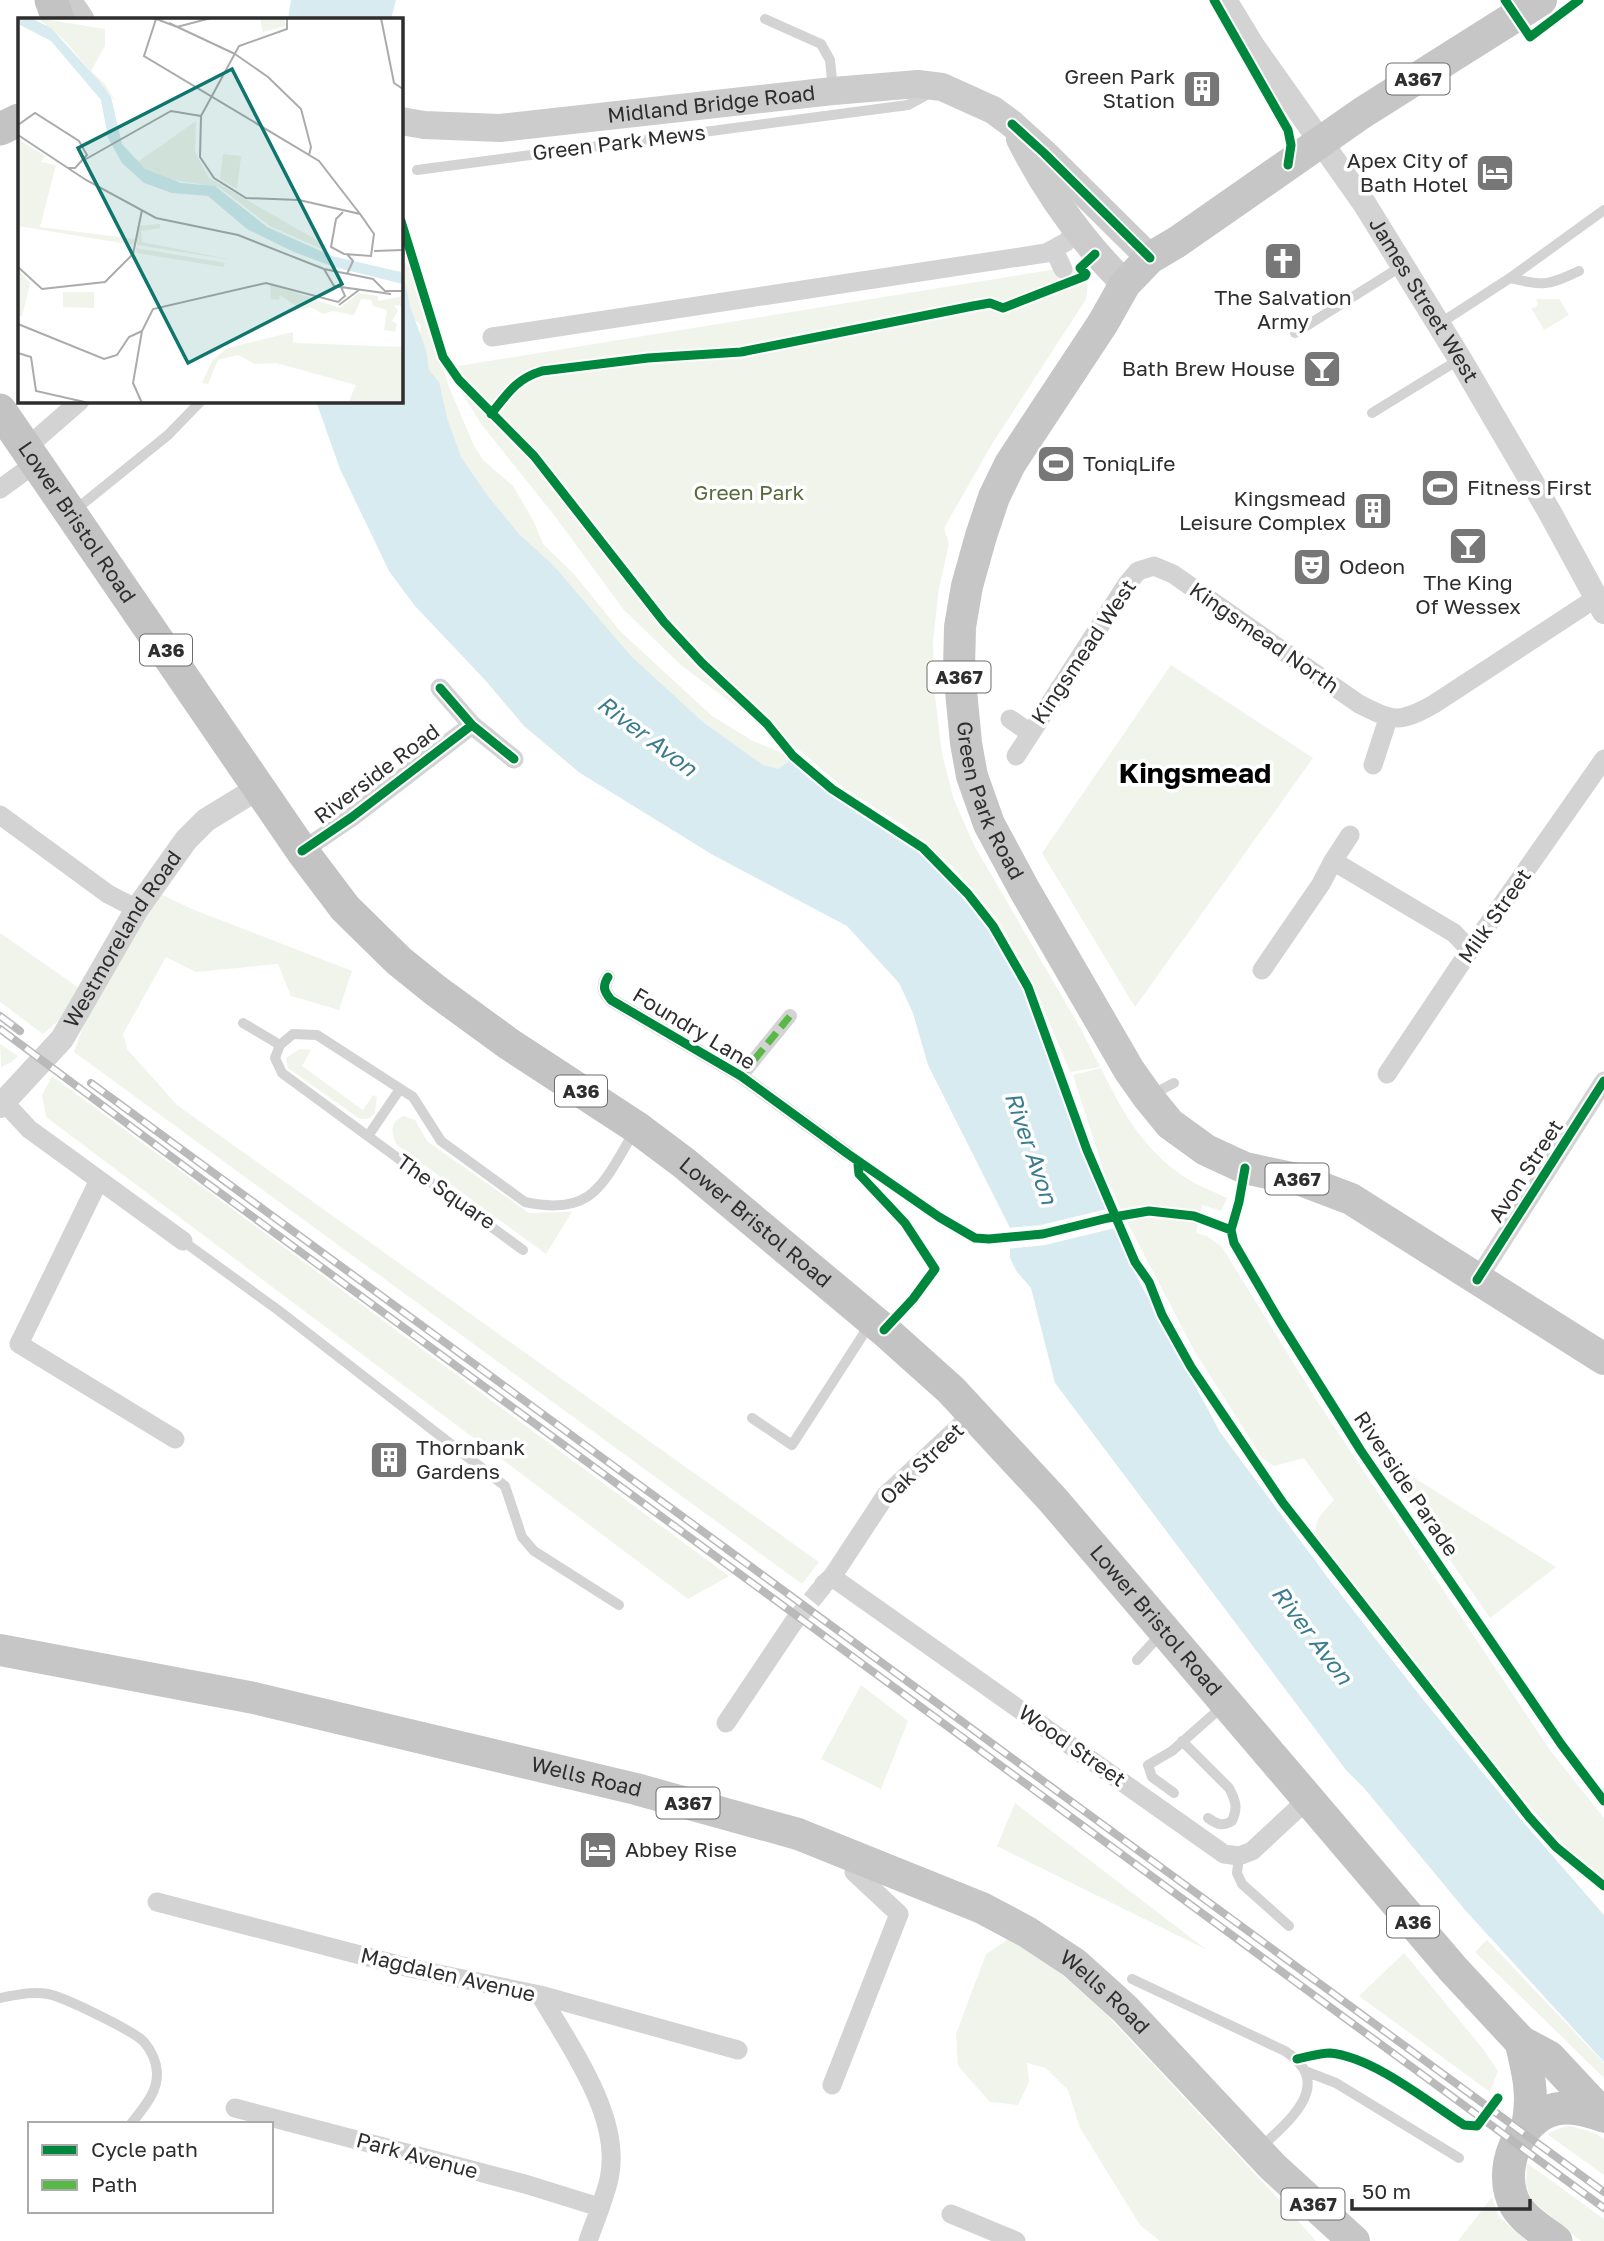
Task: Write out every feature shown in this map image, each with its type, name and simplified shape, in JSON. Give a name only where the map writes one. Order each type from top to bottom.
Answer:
[{"type":"highway","points":[[51,0],[58,18]]},
{"type":"highway","name":"Lower Bristol Road","points":[[0,410],[302,851],[345,908],[400,961],[435,990],[509,1044],[636,1127],[738,1206],[873,1320],[974,1413],[1165,1630],[1437,1950],[1521,2042],[1549,2057],[1604,2116]]},
{"type":"highway","name":"Lower Bristol Road","points":[[1521,2042],[1532,2088],[1528,2124]]},
{"type":"highway","name":"A36","points":[[1556,2241],[1530,2222],[1516,2206],[1510,2188],[1512,2153],[1528,2124],[1542,2114],[1557,2109],[1577,2108],[1604,2116]]},
{"type":"main road","points":[[67,0],[79,18]]},
{"type":"main road","name":"A367","points":[[1321,143],[1362,113],[1541,0]]},
{"type":"main road","name":"Midland Bridge Road","points":[[402,121],[424,125],[500,128],[833,91],[918,84],[942,87],[993,110],[1012,124],[1150,258]]},
{"type":"main road","points":[[1012,124],[1038,175],[1077,231],[1125,284]]},
{"type":"main road","name":"Green Park Road","points":[[1321,143],[1150,258],[1125,284],[1103,323],[1010,464],[993,496],[967,586],[960,626],[959,670],[972,776],[989,824],[1024,889],[1129,1070],[1161,1090],[1170,1124],[1206,1150],[1245,1168],[1301,1180],[1351,1199],[1604,1359]]},
{"type":"main road","name":"Wells Road","points":[[0,1650],[254,1698],[636,1789],[798,1834],[982,1908],[1027,1931],[1074,1962],[1125,2009],[1265,2159],[1354,2241]]},
{"type":"main road","name":"Wells Road","points":[[1265,2159],[1326,2241]]},
{"type":"street","name":"James Street West","points":[[1225,0],[1253,46],[1364,202],[1460,359],[1549,511],[1600,605]]},
{"type":"street","points":[[492,337],[1046,253],[1054,250],[1077,231]]},
{"type":"street","points":[[1054,250],[1063,269]]},
{"type":"street","points":[[0,489],[79,402]]},
{"type":"street","name":"Kingsmead North","points":[[1138,571],[1154,566],[1173,574],[1359,704],[1388,719]]},
{"type":"street","name":"Kingsmead West","points":[[1016,756],[1138,571]]},
{"type":"street","points":[[1373,765],[1388,719],[1412,717],[1600,605]]},
{"type":"street","name":"Riverside Road","points":[[440,688],[472,725],[514,759]]},
{"type":"street","name":"Kingsmead West","points":[[1010,719],[1030,733]]},
{"type":"street","name":"Riverside Road","points":[[302,851],[352,817],[472,725]]},
{"type":"street","name":"Milk Street","points":[[1387,1074],[1604,759]]},
{"type":"street","name":"Westmoreland Road","points":[[1,1105],[62,1039],[137,909],[192,833],[206,820],[260,787]]},
{"type":"street","points":[[0,815],[108,894],[137,909]]},
{"type":"street","points":[[1262,970],[1321,884],[1350,835]]},
{"type":"street","points":[[1333,861],[1454,933],[1470,950]]},
{"type":"street","name":"Foundry Lane","points":[[608,977],[604,991],[611,1000],[741,1076],[848,1154]]},
{"type":"street","points":[[741,1076],[790,1016]]},
{"type":"street","name":"Avon Street","points":[[1477,1280],[1604,1081]]},
{"type":"street","points":[[1,1105],[29,1129],[183,1241]]},
{"type":"street","points":[[99,1180],[19,1344],[175,1439]]},
{"type":"street","name":"Oak Street","points":[[828,1581],[886,1495],[974,1413]]},
{"type":"street","name":"Wood Street","points":[[828,1581],[961,1677],[1224,1854],[1239,1856]]},
{"type":"street","points":[[726,1723],[793,1623]]},
{"type":"street","points":[[1239,1856],[1252,1852],[1309,1798]]},
{"type":"street","points":[[831,2085],[899,1914],[854,1872],[856,1857]]},
{"type":"street","name":"Magdalen Avenue","points":[[158,1902],[410,1968],[540,1995],[738,2050]]},
{"type":"street","points":[[540,1995],[589,2081],[603,2112],[610,2148],[609,2178],[588,2241]]},
{"type":"street","name":"Park Avenue","points":[[234,2108],[525,2184],[599,2207]]},
{"type":"street","points":[[951,2214],[1016,2241]]},
{"type":"lane","points":[[765,19],[821,44],[830,60],[833,91]]},
{"type":"lane","name":"Green Park Mews","points":[[417,170],[908,106],[942,87]]},
{"type":"lane","points":[[1438,325],[1510,278],[1604,210]]},
{"type":"lane","points":[[1295,332],[1402,266]]},
{"type":"lane","points":[[1510,278],[1539,285],[1579,271]]},
{"type":"lane","points":[[1372,413],[1460,359]]},
{"type":"lane","points":[[71,513],[168,435],[200,402]]},
{"type":"lane","points":[[243,1023],[280,1045]]},
{"type":"lane","name":"The Square","points":[[523,1250],[282,1073],[275,1058],[280,1045],[293,1034],[317,1035],[413,1097],[441,1141],[450,1150],[525,1202],[542,1206],[579,1203],[591,1196],[615,1165],[636,1127]]},
{"type":"lane","points":[[368,1136],[400,1088]]},
{"type":"lane","points":[[183,1241],[278,1310],[505,1486],[522,1537],[534,1552],[619,1605]]},
{"type":"lane","points":[[752,1418],[792,1445],[873,1320]]},
{"type":"lane","points":[[1137,1660],[1165,1630]]},
{"type":"lane","points":[[1174,1793],[1152,1777],[1148,1765],[1172,1751],[1227,1703]]},
{"type":"lane","points":[[1182,1741],[1230,1788],[1237,1805],[1232,1821],[1226,1824],[1218,1824],[1208,1818]]},
{"type":"lane","points":[[1239,1856],[1237,1873],[1242,1884],[1289,1926]]},
{"type":"lane","points":[[1132,1979],[1297,2059],[1305,2071],[1308,2085],[1304,2102],[1265,2159]]},
{"type":"lane","points":[[0,1998],[27,1992],[50,1994],[73,2002],[142,2039],[151,2051],[157,2071],[150,2099],[133,2122]]},
{"type":"lane","points":[[1305,2071],[1336,2083],[1458,2158]]},
{"type":"green space","points":[[402,261],[412,268],[449,387],[474,446],[483,460],[513,486],[534,522],[543,544],[574,574],[620,631],[712,716],[751,740],[787,755],[791,770],[773,780],[705,737],[483,511],[418,355],[421,325],[404,311]]},
{"type":"green space","name":"Green Park","points":[[1069,267],[1083,275],[1087,284],[1085,301],[992,444],[944,528],[949,544],[939,588],[933,641],[934,687],[942,754],[954,800],[975,847],[1081,1029],[1100,1067],[1070,1072],[1034,985],[999,921],[952,866],[904,826],[844,788],[785,738],[781,748],[763,726],[682,666],[624,610],[554,515],[482,425],[446,368]]},
{"type":"green space","points":[[1536,299],[1559,299],[1569,315],[1544,330],[1531,308],[1536,307]]},
{"type":"green space","points":[[1171,665],[1313,758],[1135,1007],[1042,853]]},
{"type":"green space","points":[[156,892],[192,909],[352,971],[339,1010],[291,996],[278,964],[196,972],[166,957],[123,1034],[127,1049],[177,1105],[819,1562],[802,1584],[74,1052],[88,1013]]},
{"type":"green space","points":[[0,933],[82,990],[57,1022],[43,1034],[0,1002]]},
{"type":"green space","points":[[0,1044],[18,1056],[1,1067]]},
{"type":"green space","points":[[300,1049],[311,1050],[302,1066],[363,1110],[373,1095],[377,1097],[375,1113],[368,1119],[360,1119],[288,1068],[286,1058]]},
{"type":"green space","points":[[1101,1068],[1125,1114],[1156,1154],[1188,1179],[1227,1198],[1221,1211],[1202,1205],[1196,1233],[1207,1236],[1222,1247],[1317,1401],[1550,1750],[1604,1818],[1604,1880],[1567,1848],[1525,1801],[1317,1537],[1317,1521],[1334,1500],[1304,1458],[1274,1466],[1263,1459],[1195,1352],[1105,1175],[1073,1075]]},
{"type":"green space","points":[[52,1076],[729,1576],[688,1599],[46,1117],[42,1095]]},
{"type":"green space","points":[[404,1116],[415,1120],[427,1141],[529,1213],[572,1212],[546,1254],[397,1145],[393,1128],[396,1121]]},
{"type":"green space","points":[[1394,1465],[1556,1567],[1490,1618],[1389,1472]]},
{"type":"green space","points":[[861,1685],[908,1721],[881,1789],[821,1759]]},
{"type":"green space","points":[[1015,1803],[1207,1950],[997,1846]]},
{"type":"green space","points":[[1009,1939],[1043,1958],[1104,2012],[1316,2241],[1160,2241],[1140,2225],[1080,2128],[1068,2090],[1046,2068],[1027,2063],[1029,2082],[1018,2105],[990,2102],[958,2066],[956,2034],[986,1954]]},
{"type":"green space","points":[[1487,1940],[1604,2063],[1604,2078],[1475,1952]]},
{"type":"green space","points":[[1404,1953],[1498,2071],[1490,2092],[1359,1996]]},
{"type":"green space","points":[[1570,2126],[1595,2133],[1604,2139],[1604,2175],[1547,2134]]},
{"type":"green space","points":[[1527,2163],[1604,2219],[1604,2241],[1581,2241],[1532,2201],[1526,2185]]},
{"type":"green space","points":[[1492,2197],[1499,2217],[1527,2241],[1458,2241]]},
{"type":"water","points":[[291,0],[396,0],[391,18],[288,18]]},
{"type":"water","name":"River Avon","points":[[402,268],[410,306],[426,350],[429,370],[439,382],[447,418],[461,457],[519,534],[554,566],[631,656],[704,723],[763,765],[778,769],[792,759],[831,792],[915,847],[965,895],[988,926],[1024,988],[1082,1150],[1137,1277],[1220,1432],[1328,1578],[1421,1697],[1524,1823],[1604,1915],[1604,2062],[1465,1910],[1346,1770],[1055,1383],[1031,1288],[1017,1272],[1010,1258],[1010,1228],[928,1065],[913,1013],[899,983],[847,926],[713,855],[580,773],[524,726],[486,681],[415,606],[389,571],[340,469],[316,402],[402,402]]},
{"type":"pier","points":[[1111,1208],[1119,1227],[1045,1245],[1007,1249],[1006,1228],[1041,1225]]},
{"type":"tunnel","points":[[793,1623],[824,1585]]},
{"type":"railway","points":[[0,1016],[20,1031]]},
{"type":"railway","points":[[0,1029],[1604,2208]]},
{"type":"railway","points":[[91,1083],[1604,2192]]},
{"type":"marked path","points":[[741,1076],[790,1016]]},
{"type":"cycle path","points":[[1214,0],[1288,130],[1291,145],[1288,165]]},
{"type":"cycle path","points":[[1505,0],[1530,37],[1579,0]]},
{"type":"cycle path","points":[[1012,124],[1150,258]]},
{"type":"cycle path","points":[[402,224],[443,357],[459,380],[534,456],[664,622],[702,663],[767,724],[793,756],[832,789],[923,848],[968,894],[993,926],[1028,987],[1087,1150],[1135,1262],[1149,1282],[1162,1315],[1191,1367],[1283,1503],[1529,1817],[1556,1847],[1604,1886]]},
{"type":"cycle path","points":[[491,414],[519,383],[542,371],[648,358],[741,352],[990,303],[1003,308],[1085,276],[1080,268],[1095,254]]},
{"type":"cycle path","points":[[440,688],[472,725],[514,759]]},
{"type":"cycle path","points":[[302,851],[352,817],[472,725]]},
{"type":"cycle path","points":[[608,977],[605,989],[611,1000],[741,1076],[848,1154],[939,1217],[975,1238],[1043,1234],[1149,1211],[1194,1216],[1231,1230]]},
{"type":"cycle path","points":[[1477,1280],[1604,1081]]},
{"type":"cycle path","points":[[864,1165],[858,1165],[859,1174],[905,1223],[935,1269],[913,1299],[884,1330]]},
{"type":"cycle path","name":"Riverside Parade","points":[[1245,1168],[1231,1230],[1234,1243],[1361,1451],[1561,1744],[1604,1801]]},
{"type":"cycle path","points":[[1297,2059],[1330,2053],[1347,2056],[1382,2071],[1464,2125],[1477,2126],[1498,2098]]},
{"type":"place","name":"Green Park Station","points":[[1202,89]]},
{"type":"place","name":"Apex City of Bath Hotel","points":[[1495,173]]},
{"type":"place","name":"The Salvation Army","points":[[1283,261]]},
{"type":"place","name":"Bath Brew House","points":[[1322,369]]},
{"type":"place","name":"ToniqLife","points":[[1056,464]]},
{"type":"place","name":"Fitness First","points":[[1440,488]]},
{"type":"place","name":"Kingsmead Leisure Complex","points":[[1373,511]]},
{"type":"place","name":"The King Of Wessex","points":[[1468,546]]},
{"type":"place","name":"Odeon","points":[[1312,567]]},
{"type":"place","name":"Thornbank Gardens","points":[[389,1460]]},
{"type":"place","name":"Abbey Rise","points":[[598,1850]]},
{"type":"district","name":"Kingsmead","points":[[1195,773]]}]
